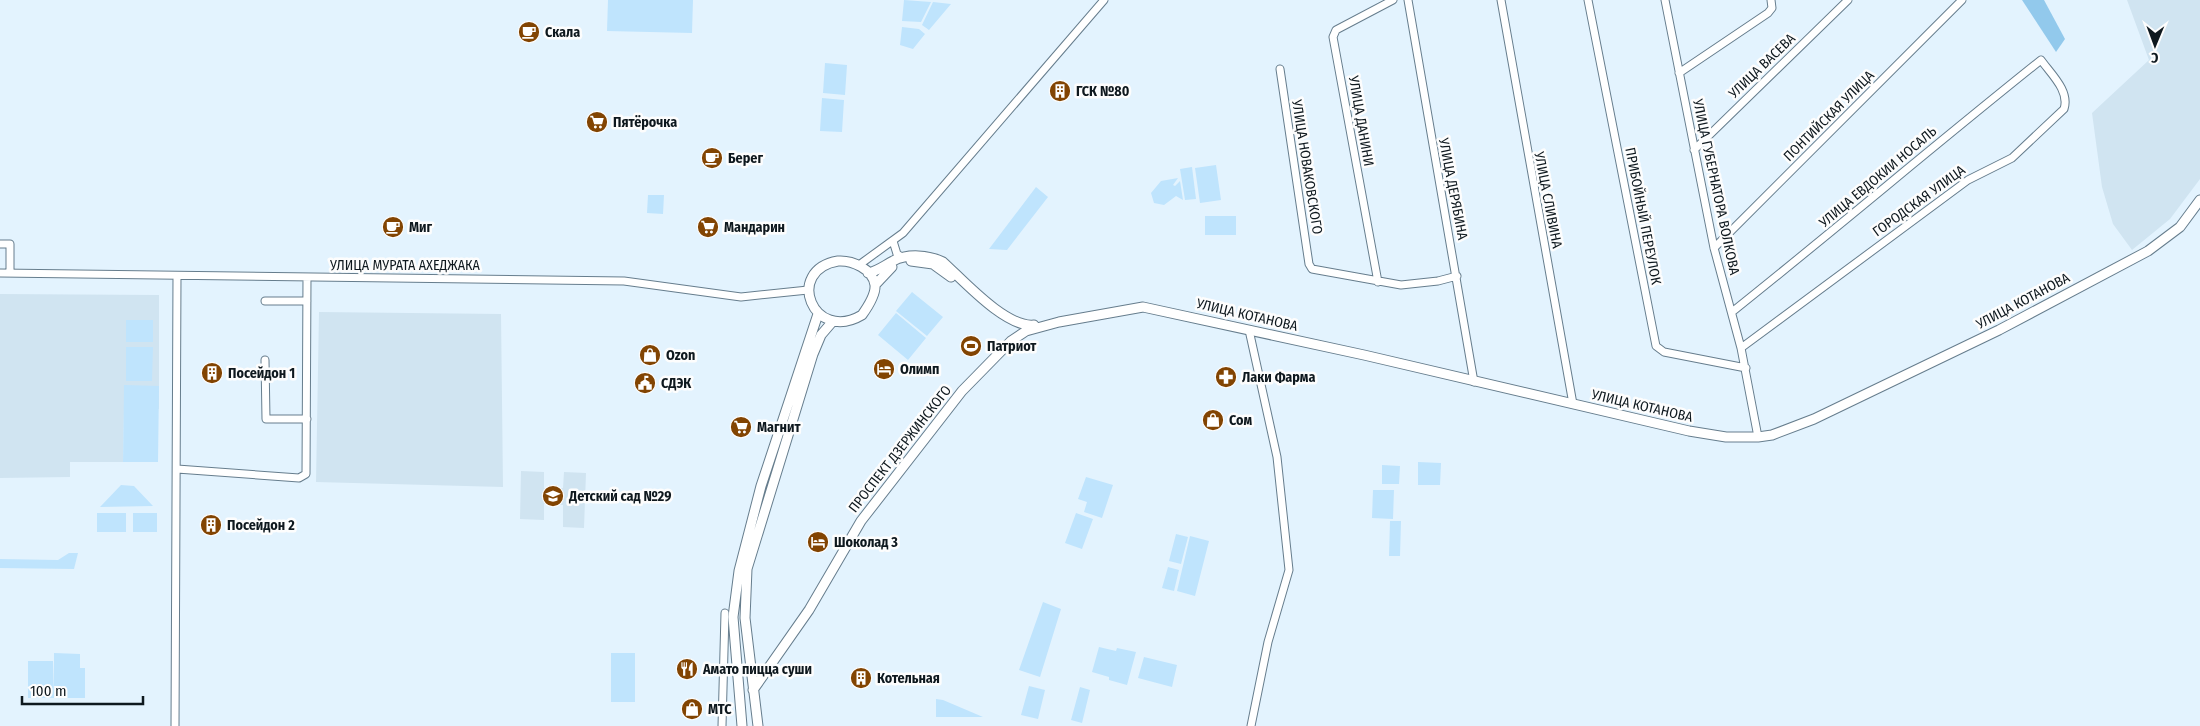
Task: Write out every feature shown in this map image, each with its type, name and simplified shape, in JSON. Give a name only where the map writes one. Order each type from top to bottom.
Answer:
[{"type":"street","points":[[858,265],[903,233],[984,142],[1104,0]]},
{"type":"street","name":"УЛИЦА ДАНИНИ","points":[[1378,282],[1333,37],[1336,30],[1393,0]]},
{"type":"street","name":"УЛИЦА ДЕРЯБИНА","points":[[1408,0],[1474,382]]},
{"type":"street","name":"УЛИЦА СЛИВИНА","points":[[1501,0],[1573,404]]},
{"type":"street","name":"ПРИБОЙНЫЙ ПЕРЕУЛОК","points":[[1588,0],[1656,346],[1664,352],[1746,368]]},
{"type":"street","name":"УЛИЦА ГУБЕРНАТОРА ВОЛКОВА","points":[[1665,0],[1714,248],[1746,368],[1758,437]]},
{"type":"street","points":[[1679,74],[1768,13],[1772,8],[1771,0]]},
{"type":"street","name":"УЛИЦА ВАСЕВА","points":[[1694,150],[1848,0]]},
{"type":"street","name":"ПОНТИЙСКАЯ УЛИЦА","points":[[1714,248],[1962,0]]},
{"type":"street","name":"УЛИЦА ЕВДОКИИ НОСАЛЬ","points":[[1732,312],[2041,60]]},
{"type":"street","name":"ГОРОДСКАЯ УЛИЦА","points":[[1741,348],[1968,180],[2012,158],[2064,109],[2067,100],[2064,92],[2041,60]]},
{"type":"street","name":"УЛИЦА НОВАКОВСКОГО","points":[[1280,69],[1312,269],[1378,282]]},
{"type":"street","name":"УЛИЦА КОТАНОВА","points":[[1026,331],[1100,313],[1143,307],[1717,436],[1758,437],[1772,435],[1823,415],[1999,330],[2148,251],[2180,227],[2200,200]]},
{"type":"street","points":[[893,241],[897,254],[902,257]]},
{"type":"street","points":[[0,244],[10,244],[10,273]]},
{"type":"street","points":[[868,273],[902,257],[926,256],[943,262],[996,309],[1025,326],[1087,312],[1100,313]]},
{"type":"street","points":[[875,285],[868,273],[858,265],[845,260],[823,266],[813,276],[808,290],[809,299],[818,314],[833,321],[855,319],[862,315],[870,302],[875,285],[892,266],[902,262],[918,261],[933,264],[944,270],[1013,327],[1026,331]]},
{"type":"street","name":"УЛИЦА МУРАТА АХЕДЖАКА","points":[[0,273],[624,281],[741,297],[808,290]]},
{"type":"street","points":[[175,726],[177,276]]},
{"type":"street","points":[[1378,282],[1401,285],[1438,281],[1457,276]]},
{"type":"street","points":[[176,469],[303,477],[307,470],[308,277]]},
{"type":"street","points":[[265,301],[307,301]]},
{"type":"street","points":[[742,726],[733,617],[738,571],[761,486],[818,314]]},
{"type":"street","points":[[758,726],[745,618],[747,569],[813,354],[821,335],[833,321]]},
{"type":"street","points":[[1010,341],[1013,327]]},
{"type":"street","points":[[1249,330],[1277,458],[1289,570],[1268,642],[1251,726]]},
{"type":"street","name":"ПРОСПЕКТ ДЗЕРЖИНСКОГО","points":[[753,690],[809,610],[861,521],[962,391],[1010,341],[1026,331]]},
{"type":"street","points":[[265,360],[266,419],[307,419]]},
{"type":"street","points":[[722,726],[725,613]]},
{"type":"street","points":[[751,675],[756,677],[764,673]]},
{"type":"shaded area","points":[[608,0],[693,0],[692,33],[607,31]]},
{"type":"shaded area","points":[[904,0],[931,2],[921,22],[902,21]]},
{"type":"shaded area","points":[[2022,0],[2044,0],[2065,39],[2056,52]]},
{"type":"shaded area","points":[[2127,0],[2200,0],[2200,179],[2170,219],[2132,250],[2113,224],[2102,187],[2092,113],[2149,60]]},
{"type":"shaded area","points":[[933,2],[951,4],[929,30],[922,25]]},
{"type":"shaded area","points":[[902,27],[919,29],[925,34],[913,49],[900,45]]},
{"type":"shaded area","points":[[825,63],[847,65],[845,95],[823,93]]},
{"type":"shaded area","points":[[822,98],[844,100],[842,132],[820,131]]},
{"type":"shaded area","points":[[1216,165],[1221,200],[1200,203],[1195,168]]},
{"type":"shaded area","points":[[1192,167],[1196,199],[1185,200],[1180,169]]},
{"type":"shaded area","points":[[1178,178],[1173,185],[1175,186],[1180,181],[1183,200],[1176,196],[1164,205],[1154,203],[1151,193],[1161,181]]},
{"type":"shaded area","points":[[1036,187],[1048,197],[1007,250],[989,249]]},
{"type":"shaded area","points":[[648,195],[664,195],[663,214],[647,213]]},
{"type":"shaded area","points":[[1205,216],[1236,216],[1236,235],[1205,235]]},
{"type":"shaded area","points":[[912,292],[943,317],[927,336],[896,311]]},
{"type":"shaded area","points":[[0,294],[159,295],[159,409],[124,409],[123,462],[70,462],[70,477],[0,478]]},
{"type":"shaded area","points":[[319,312],[501,314],[503,487],[316,482]]},
{"type":"shaded area","points":[[896,313],[926,338],[908,360],[878,335]]},
{"type":"shaded area","points":[[126,320],[153,320],[153,342],[126,342]]},
{"type":"shaded area","points":[[126,347],[153,347],[152,381],[126,381]]},
{"type":"shaded area","points":[[124,385],[159,386],[158,462],[123,462]]},
{"type":"shaded area","points":[[1418,462],[1441,463],[1440,485],[1418,485]]},
{"type":"shaded area","points":[[1382,465],[1400,466],[1399,484],[1382,484]]},
{"type":"shaded area","name":"Детский сад №29","points":[[521,471],[544,472],[544,488],[563,488],[564,472],[586,473],[584,528],[563,527],[563,505],[544,504],[544,520],[520,519]]},
{"type":"shaded area","points":[[1086,477],[1113,485],[1102,518],[1084,512],[1087,502],[1078,499]]},
{"type":"shaded area","points":[[121,485],[134,486],[153,506],[100,507]]},
{"type":"shaded area","points":[[1373,490],[1394,490],[1393,519],[1372,518]]},
{"type":"shaded area","points":[[97,513],[126,513],[126,532],[97,532]]},
{"type":"shaded area","points":[[133,513],[157,513],[157,532],[133,532]]},
{"type":"shaded area","points":[[1076,513],[1093,519],[1082,549],[1065,543]]},
{"type":"shaded area","points":[[1390,521],[1401,521],[1400,556],[1389,556]]},
{"type":"shaded area","points":[[1176,534],[1188,537],[1181,564],[1169,561]]},
{"type":"shaded area","points":[[1190,536],[1209,541],[1195,596],[1177,591]]},
{"type":"shaded area","points":[[69,553],[78,553],[74,569],[0,568],[0,559],[58,560]]},
{"type":"shaded area","points":[[1168,567],[1179,570],[1174,591],[1162,588]]},
{"type":"shaded area","points":[[1043,602],[1061,609],[1040,677],[1019,670]]},
{"type":"shaded area","points":[[1099,647],[1116,651],[1117,648],[1136,652],[1127,685],[1109,680],[1109,677],[1092,672]]},
{"type":"shaded area","points":[[54,653],[80,654],[80,668],[85,668],[85,698],[28,698],[28,661],[53,661],[54,697]]},
{"type":"shaded area","points":[[611,653],[635,653],[635,702],[611,702]]},
{"type":"shaded area","points":[[1144,657],[1177,665],[1172,687],[1138,678]]},
{"type":"shaded area","points":[[1029,686],[1045,690],[1038,719],[1021,715]]},
{"type":"shaded area","points":[[1080,687],[1090,690],[1082,723],[1071,720]]},
{"type":"shaded area","points":[[936,699],[943,700],[983,717],[936,717]]},
{"type":"place","name":"Скала","points":[[529,32]]},
{"type":"place","name":"ГСК №80","points":[[1060,91]]},
{"type":"place","name":"Пятёрочка","points":[[597,122]]},
{"type":"place","name":"Берег","points":[[712,158]]},
{"type":"place","name":"Миг","points":[[393,227]]},
{"type":"place","name":"Мандарин","points":[[708,227]]},
{"type":"place","name":"Патриот","points":[[971,346]]},
{"type":"place","name":"Ozon","points":[[650,355]]},
{"type":"place","name":"Олимп","points":[[884,369]]},
{"type":"place","name":"Посейдон 1","points":[[212,373]]},
{"type":"place","name":"Лаки Фарма","points":[[1226,377]]},
{"type":"place","name":"СДЭК","points":[[645,383]]},
{"type":"place","name":"Сом","points":[[1213,420]]},
{"type":"place","name":"Магнит","points":[[741,427]]},
{"type":"place","name":"Детский сад №29","points":[[553,496]]},
{"type":"place","name":"Посейдон 2","points":[[211,525]]},
{"type":"place","name":"Шоколад 3","points":[[818,542]]},
{"type":"place","name":"Амато пицца суши","points":[[687,669]]},
{"type":"place","name":"Котельная","points":[[861,678]]},
{"type":"place","name":"МТС","points":[[692,709]]}]
